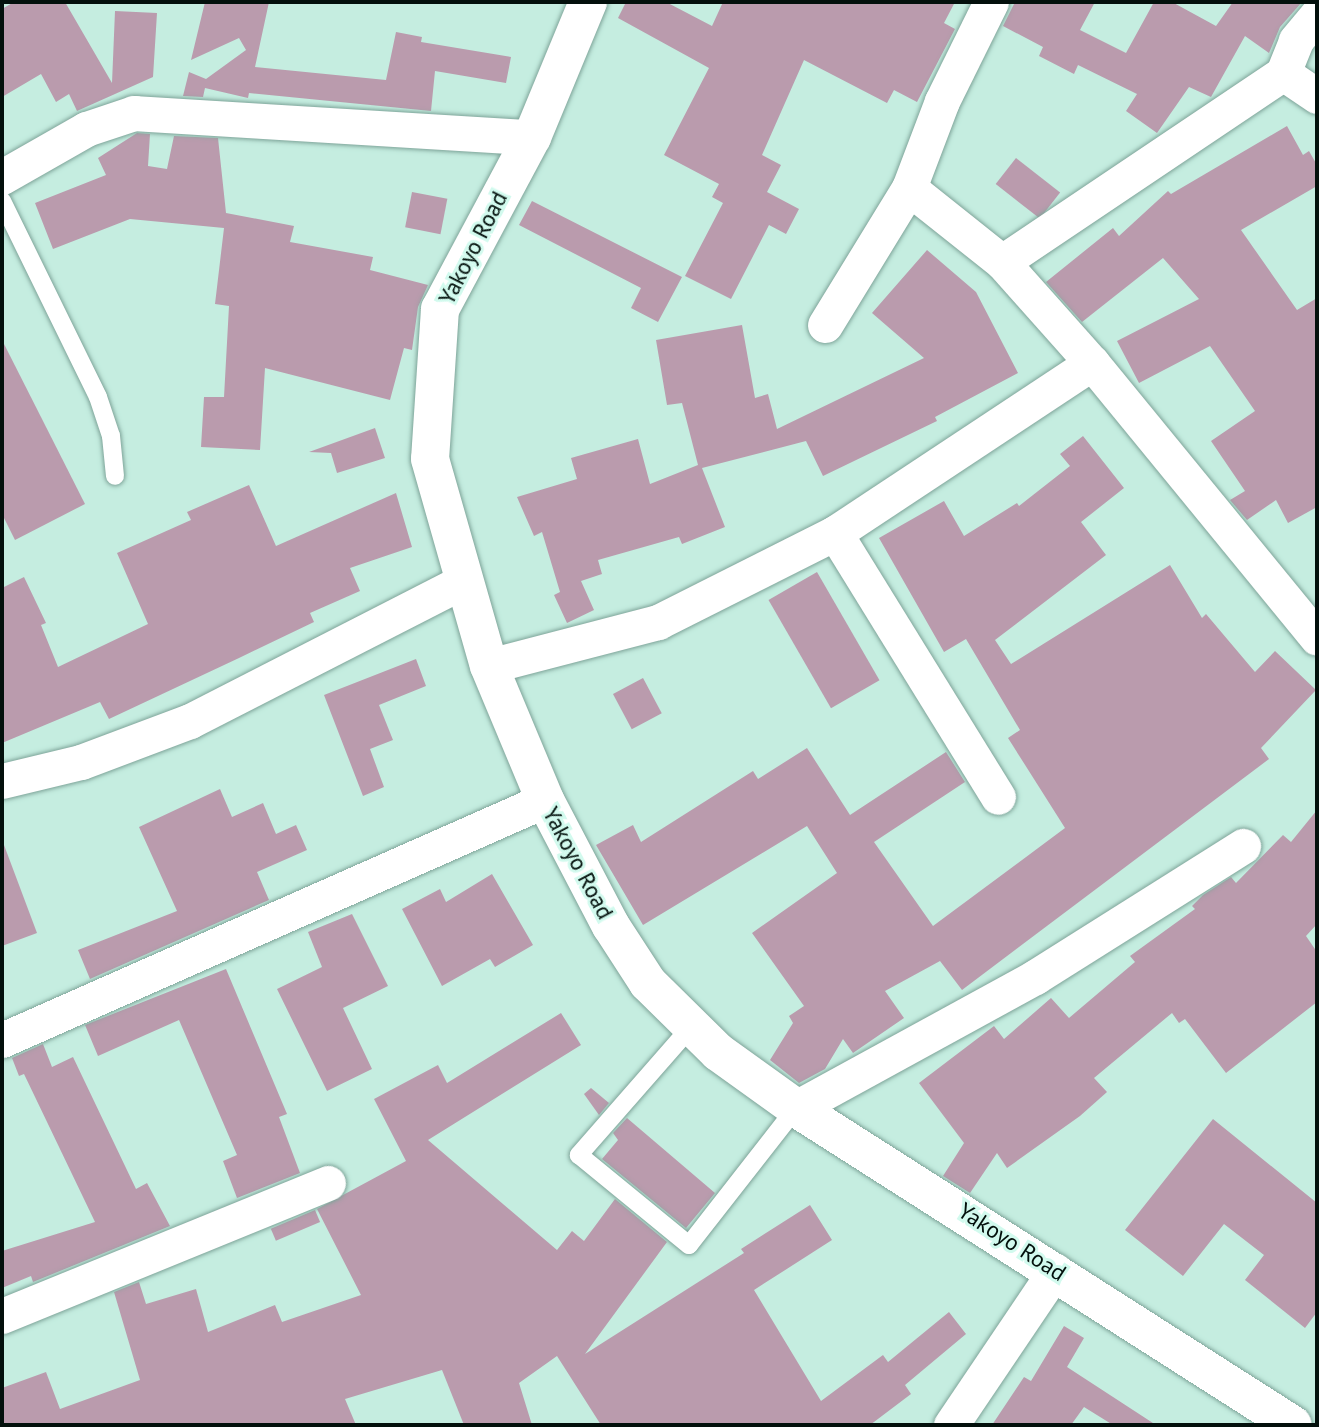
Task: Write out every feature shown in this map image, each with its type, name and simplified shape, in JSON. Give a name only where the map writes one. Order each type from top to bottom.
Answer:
[{"type":"main road","name":"Yakoyo Road","points":[[588,2],[532,137],[440,309],[430,459],[489,666],[545,800],[611,926],[648,983],[690,1028],[796,1108],[1055,1270],[1293,1425]]},
{"type":"street","points":[[825,325],[909,188],[942,102],[991,2]]},
{"type":"street","points":[[1002,262],[1283,73],[1296,40],[1317,15]]},
{"type":"street","points":[[1283,73],[1317,96]]},
{"type":"street","points":[[2,177],[86,129],[134,113],[532,137]]},
{"type":"street","points":[[909,188],[1002,262],[1092,363],[1317,638]]},
{"type":"street","points":[[489,666],[658,622],[835,533],[1092,363]]},
{"type":"street","points":[[835,533],[998,797]]},
{"type":"street","points":[[2,781],[81,762],[190,721],[464,581]]},
{"type":"street","points":[[2,1040],[545,800]]},
{"type":"street","points":[[796,1108],[1035,977],[1243,846]]},
{"type":"street","points":[[2,1316],[328,1182]]},
{"type":"street","points":[[951,1425],[1055,1270]]},
{"type":"lane","points":[[2,201],[98,397],[111,436],[115,476]]},
{"type":"lane","points":[[690,1028],[579,1155],[689,1245],[796,1108]]},
{"type":"building","points":[[14,2],[65,2],[112,83],[115,11],[157,13],[153,77],[77,111],[69,94],[56,102],[41,74],[2,97],[2,9]]},
{"type":"building","points":[[205,2],[269,2],[255,67],[386,80],[396,32],[422,37],[421,42],[511,57],[506,83],[435,71],[431,111],[249,93],[248,98],[205,88],[203,97],[183,96],[189,72],[206,79],[246,50],[239,38],[191,60]]},
{"type":"building","points":[[626,2],[666,2],[712,26],[723,2],[955,2],[944,23],[955,29],[917,102],[894,90],[887,103],[804,60],[762,155],[781,165],[767,192],[799,209],[786,234],[769,225],[731,299],[685,276],[723,203],[712,197],[719,184],[664,155],[709,68],[618,18]]},
{"type":"building","points":[[1015,2],[1095,2],[1080,30],[1126,53],[1154,2],[1172,2],[1216,26],[1233,2],[1302,2],[1280,27],[1269,53],[1245,36],[1211,97],[1189,87],[1157,133],[1126,111],[1137,94],[1078,65],[1074,74],[1039,56],[1043,47],[1003,26]]},
{"type":"building","points":[[1287,126],[1303,155],[1309,151],[1317,165],[1317,186],[1241,230],[1297,310],[1317,298],[1317,507],[1288,523],[1276,500],[1247,520],[1230,500],[1245,491],[1211,441],[1255,411],[1210,346],[1139,383],[1117,341],[1199,299],[1163,258],[1082,322],[1046,282],[1113,228],[1119,236],[1168,191],[1171,194]]},
{"type":"building","points":[[137,133],[150,134],[148,166],[167,169],[174,136],[218,138],[226,213],[294,226],[290,242],[373,257],[370,270],[428,285],[418,307],[412,350],[404,348],[390,400],[265,368],[260,450],[201,447],[204,397],[224,397],[229,306],[215,304],[224,228],[130,219],[53,249],[35,203],[106,175],[98,158]]},
{"type":"building","points":[[1016,158],[1060,192],[1040,218],[996,184]]},
{"type":"building","points":[[412,192],[447,199],[440,234],[405,227]]},
{"type":"building","points":[[532,201],[682,277],[658,322],[631,308],[641,288],[519,225]]},
{"type":"building","points":[[927,250],[976,292],[1018,373],[935,417],[937,421],[823,476],[806,441],[702,468],[725,527],[682,544],[679,537],[598,560],[602,574],[581,581],[594,610],[567,623],[554,595],[560,592],[542,532],[534,536],[517,497],[577,479],[571,458],[638,439],[650,484],[698,465],[682,403],[667,405],[656,340],[742,325],[755,398],[768,394],[777,429],[924,358],[872,313]]},
{"type":"building","points":[[2,340],[85,504],[15,540],[2,514]]},
{"type":"building","points":[[375,428],[385,458],[337,473],[331,453],[309,452]]},
{"type":"building","points":[[1083,436],[1124,488],[1081,522],[1106,555],[995,640],[1011,664],[1170,565],[1202,618],[1206,614],[1255,672],[1275,651],[1316,690],[1261,748],[1269,759],[962,990],[940,961],[885,991],[904,1018],[853,1053],[843,1039],[825,1069],[799,1083],[770,1060],[793,1023],[789,1016],[804,1006],[752,933],[837,873],[807,826],[643,925],[596,845],[633,825],[641,842],[753,771],[758,779],[807,748],[850,815],[946,752],[965,782],[874,842],[933,926],[1065,828],[1008,738],[1020,730],[966,639],[944,652],[879,538],[944,501],[964,536],[1017,503],[1019,506],[1070,466],[1060,454]]},
{"type":"building","points":[[249,485],[276,546],[396,493],[412,547],[350,568],[360,591],[310,613],[314,622],[239,658],[109,719],[100,702],[2,743],[2,588],[24,577],[46,623],[41,625],[58,667],[148,624],[117,553],[191,520],[187,512]]},
{"type":"building","points":[[817,572],[880,680],[831,708],[769,600]]},
{"type":"building","points":[[416,659],[426,686],[379,705],[393,740],[370,749],[384,787],[363,796],[324,695]]},
{"type":"building","points":[[643,678],[662,713],[632,729],[613,694]]},
{"type":"building","points":[[220,789],[232,817],[263,803],[276,834],[296,825],[307,850],[257,872],[269,900],[90,979],[78,950],[177,911],[139,827]]},
{"type":"building","points":[[1317,810],[1317,924],[1306,936],[1317,952],[1317,1002],[1226,1073],[1185,1019],[1179,1023],[1172,1013],[1094,1078],[1107,1092],[1080,1116],[1007,1168],[997,1153],[970,1193],[943,1176],[964,1143],[919,1083],[994,1026],[1004,1039],[1051,998],[1069,1018],[1135,962],[1130,956],[1195,909],[1192,906],[1203,895],[1231,877],[1236,883],[1283,835],[1291,842]]},
{"type":"building","points":[[4,845],[37,933],[2,946],[2,846]]},
{"type":"building","points":[[492,874],[533,945],[495,967],[490,959],[442,986],[402,909],[440,889],[446,902]]},
{"type":"building","points":[[352,914],[388,986],[343,1008],[372,1069],[327,1091],[277,989],[322,967],[308,932]]},
{"type":"building","points":[[226,969],[287,1114],[279,1117],[300,1173],[237,1198],[223,1161],[237,1155],[179,1020],[98,1056],[85,1025]]},
{"type":"building","points":[[561,1013],[581,1045],[428,1140],[557,1250],[572,1231],[584,1241],[615,1199],[667,1242],[585,1354],[744,1253],[741,1249],[810,1205],[832,1240],[754,1290],[821,1401],[883,1355],[888,1362],[949,1312],[966,1334],[905,1385],[911,1394],[870,1425],[601,1425],[557,1356],[519,1383],[532,1425],[464,1425],[442,1370],[345,1399],[356,1425],[2,1425],[2,1388],[46,1372],[60,1409],[140,1380],[114,1292],[139,1282],[146,1304],[196,1289],[208,1332],[275,1305],[282,1322],[361,1295],[317,1209],[406,1161],[374,1099],[438,1065],[447,1083]]},
{"type":"building","points":[[43,1044],[52,1067],[73,1057],[136,1189],[147,1183],[170,1226],[33,1282],[31,1276],[2,1288],[2,1251],[95,1222],[24,1074],[19,1076],[12,1058]]},
{"type":"building","points":[[591,1088],[609,1103],[599,1115],[584,1094]]},
{"type":"building","points":[[627,1118],[715,1193],[686,1228],[602,1159],[618,1140],[613,1133]]},
{"type":"building","points":[[1213,1119],[1317,1203],[1317,1312],[1305,1328],[1245,1280],[1264,1255],[1224,1224],[1183,1276],[1125,1230]]},
{"type":"building","points":[[315,1210],[320,1222],[276,1241],[271,1229]]},
{"type":"building","points":[[1064,1326],[1084,1338],[1067,1367],[1156,1425],[1113,1425],[1084,1407],[1071,1425],[992,1425],[1024,1377],[1031,1381]]}]
